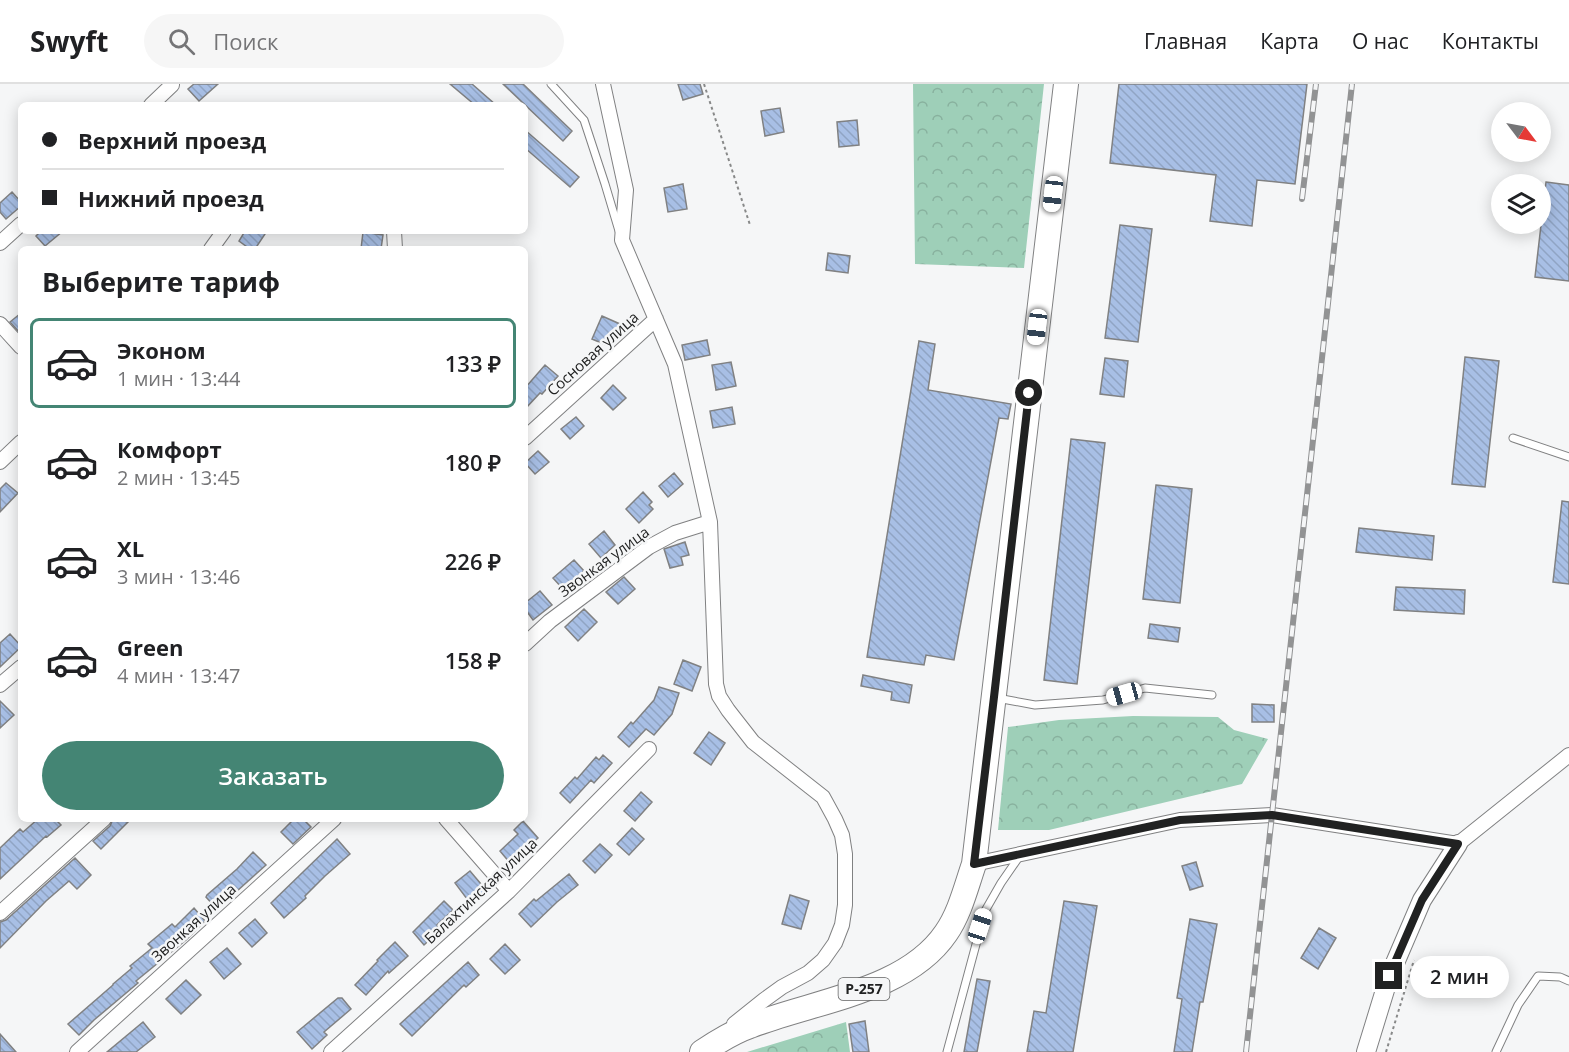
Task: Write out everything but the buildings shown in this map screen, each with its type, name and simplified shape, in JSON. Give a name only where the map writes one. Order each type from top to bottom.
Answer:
[{"type":"highway","name":"Р-257","points":[[702,1052],[751,1025],[889,980],[922,958],[946,933],[957,913],[974,864],[1066,84]]},
{"type":"street","points":[[603,84],[626,190],[622,240]]},
{"type":"street","points":[[154,102],[172,85]]},
{"type":"street","points":[[0,243],[18,227]]},
{"type":"street","points":[[656,319],[675,364],[710,522],[719,696],[753,742],[823,797],[842,835],[845,854],[845,905],[842,925],[835,943],[823,960],[808,973],[782,987],[729,1027],[728,1036]]},
{"type":"street","name":"Сосновая улица","points":[[528,435],[656,319]]},
{"type":"street","points":[[0,324],[18,344]]},
{"type":"street","points":[[0,462],[18,445]]},
{"type":"street","name":"Звонкая улица","points":[[528,641],[550,621],[649,547],[675,533],[710,522]]},
{"type":"street","points":[[0,685],[18,670]]},
{"type":"street","name":"Балахтинская улица","points":[[331,1052],[509,891],[649,748]]},
{"type":"street","points":[[1366,1052],[1389,976],[1422,900],[1458,844],[1569,755]]},
{"type":"street","points":[[974,864],[1180,820],[1272,815],[1458,844]]},
{"type":"street","points":[[0,913],[101,822]]},
{"type":"street","name":"Звонкая улица","points":[[77,1052],[331,822]]},
{"type":"street","points":[[449,822],[509,891]]},
{"type":"lane","points":[[551,84],[584,120],[622,240],[656,319]]},
{"type":"lane","points":[[1513,438],[1569,457]]},
{"type":"lane","points":[[994,697],[1035,705],[1103,700],[1145,688],[1212,695]]},
{"type":"lane","points":[[947,1052],[986,911],[1001,883],[1021,854]]},
{"type":"lane","points":[[1496,1052],[1518,1005],[1538,976],[1560,977],[1569,981]]},
{"type":"path","points":[[704,84],[750,225]]},
{"type":"path","points":[[1386,1052],[1415,957]]},
{"type":"green space","points":[[913,84],[1044,84],[1024,268],[915,264]]},
{"type":"green space","points":[[1133,716],[1218,717],[1234,730],[1268,739],[1242,784],[1049,830],[998,830],[1008,727],[1059,720]]},
{"type":"green space","points":[[846,1022],[850,1052],[747,1052]]},
{"type":"railway","points":[[1302,199],[1316,84]]},
{"type":"railway","points":[[1246,1052],[1352,84]]},
{"type":"route","points":[[1029,393],[974,864],[1180,820],[1272,815],[1458,844],[1422,900],[1389,976]]}]
